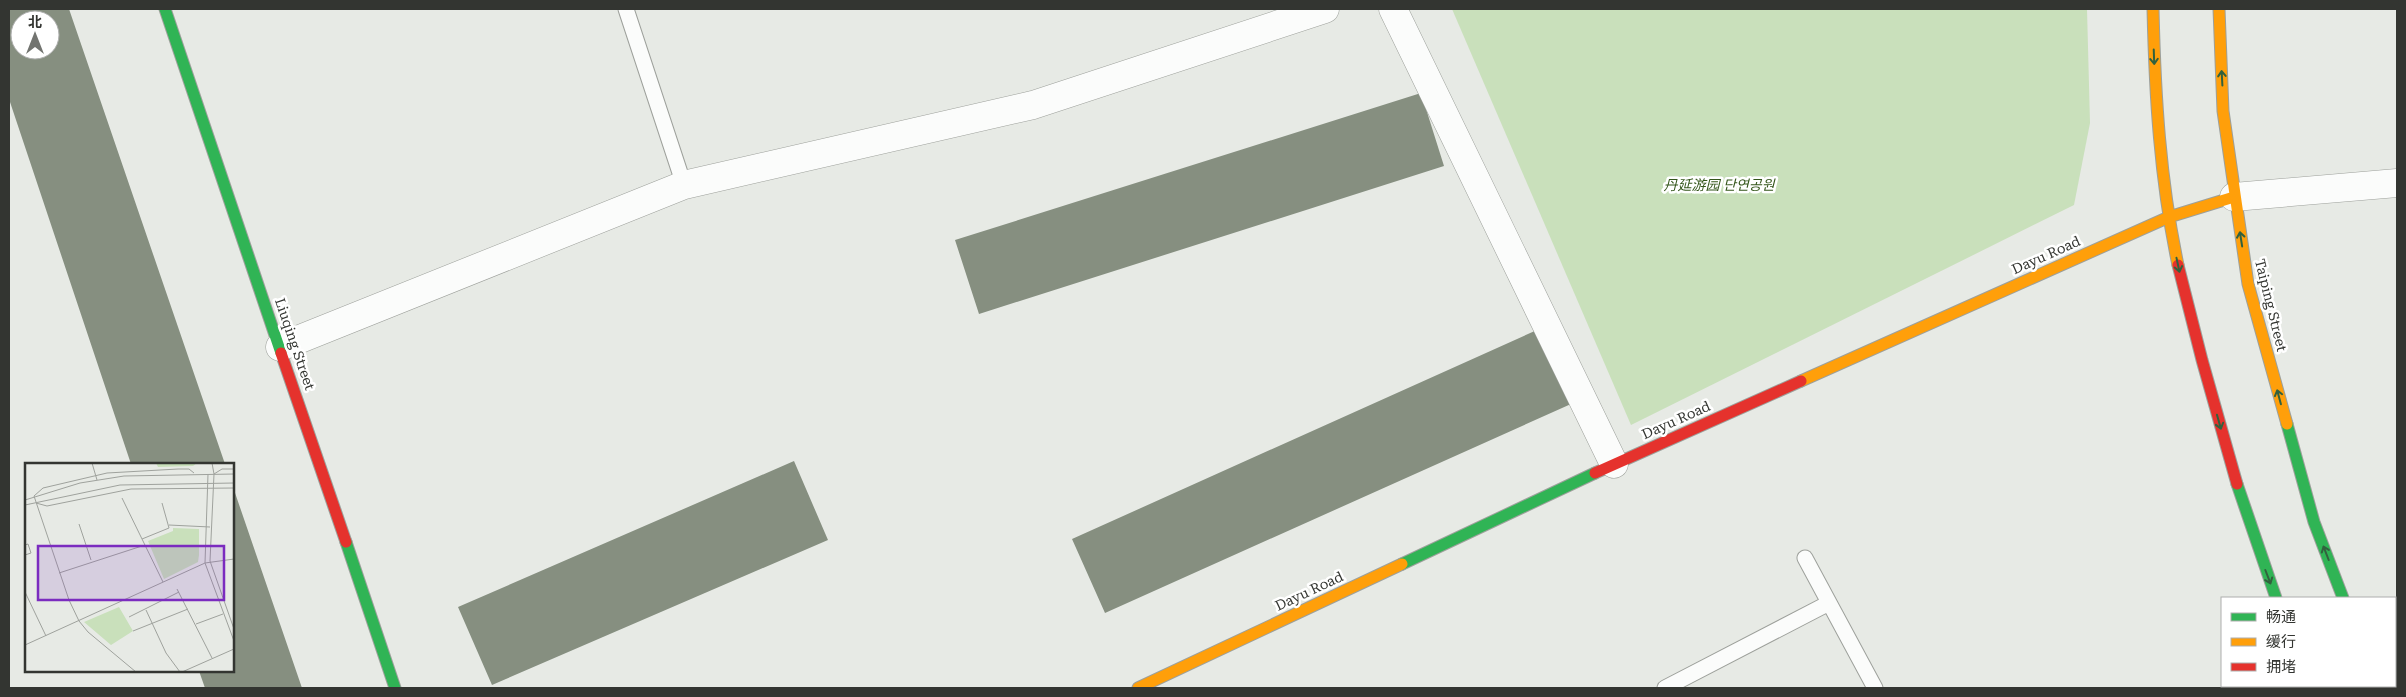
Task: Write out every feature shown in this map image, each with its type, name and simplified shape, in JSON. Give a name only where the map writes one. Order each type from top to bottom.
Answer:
[{"type":"street","name":"Liuqing Street","points":[[166,9],[395,688]]},
{"type":"street","points":[[280,347],[684,184],[1033,105],[1324,9]]},
{"type":"street","points":[[1393,9],[1614,464]]},
{"type":"street","points":[[2152,9],[2156,111],[2169,217],[2194,338],[2243,505],[2276,597]]},
{"type":"street","name":"Taiping Street","points":[[2218,9],[2223,111],[2248,284],[2314,522],[2343,597]]},
{"type":"street","points":[[2234,197],[2397,183]]},
{"type":"street","name":"Dayu Road","points":[[1138,688],[1614,464],[2169,217],[2234,197]]},
{"type":"lane","points":[[626,9],[684,184]]},
{"type":"lane","points":[[1804,558],[1875,688]]},
{"type":"lane","points":[[1665,688],[1829,603]]},
{"type":"green space","name":"丹延游园 단연공원","points":[[1452,9],[2087,9],[2090,123],[2074,205],[1631,425]]},
{"type":"building","points":[[9,9],[69,9],[225,463],[131,463],[9,99]]},
{"type":"building","points":[[1421,93],[1444,166],[979,314],[955,240]]},
{"type":"building","points":[[1537,330],[1571,404],[1105,613],[1072,539]]},
{"type":"building","points":[[794,461],[828,540],[492,685],[458,607]]},
{"type":"building","points":[[234,490],[302,688],[205,688],[199,672],[234,672]]},
{"type":"traffic: fast","points":[[165,9],[281,353]]},
{"type":"traffic: fast","points":[[2287,424],[2314,522],[2343,597]]},
{"type":"traffic: fast","points":[[1402,564],[1595,473]]},
{"type":"traffic: fast","points":[[2237,484],[2276,597]]},
{"type":"traffic: fast","points":[[346,542],[395,688]]},
{"type":"traffic: slow","points":[[2153,9],[2155,74],[2163,170],[2178,265]]},
{"type":"traffic: slow","points":[[2219,9],[2223,111],[2248,284],[2287,424]]},
{"type":"traffic: slow","points":[[1801,381],[2169,217],[2234,197]]},
{"type":"traffic: slow","points":[[1138,688],[1402,564]]},
{"type":"traffic: jam","points":[[2178,265],[2202,360],[2237,484]]},
{"type":"traffic: jam","points":[[281,353],[346,542]]},
{"type":"traffic: jam","points":[[1595,473],[1801,381]]}]
